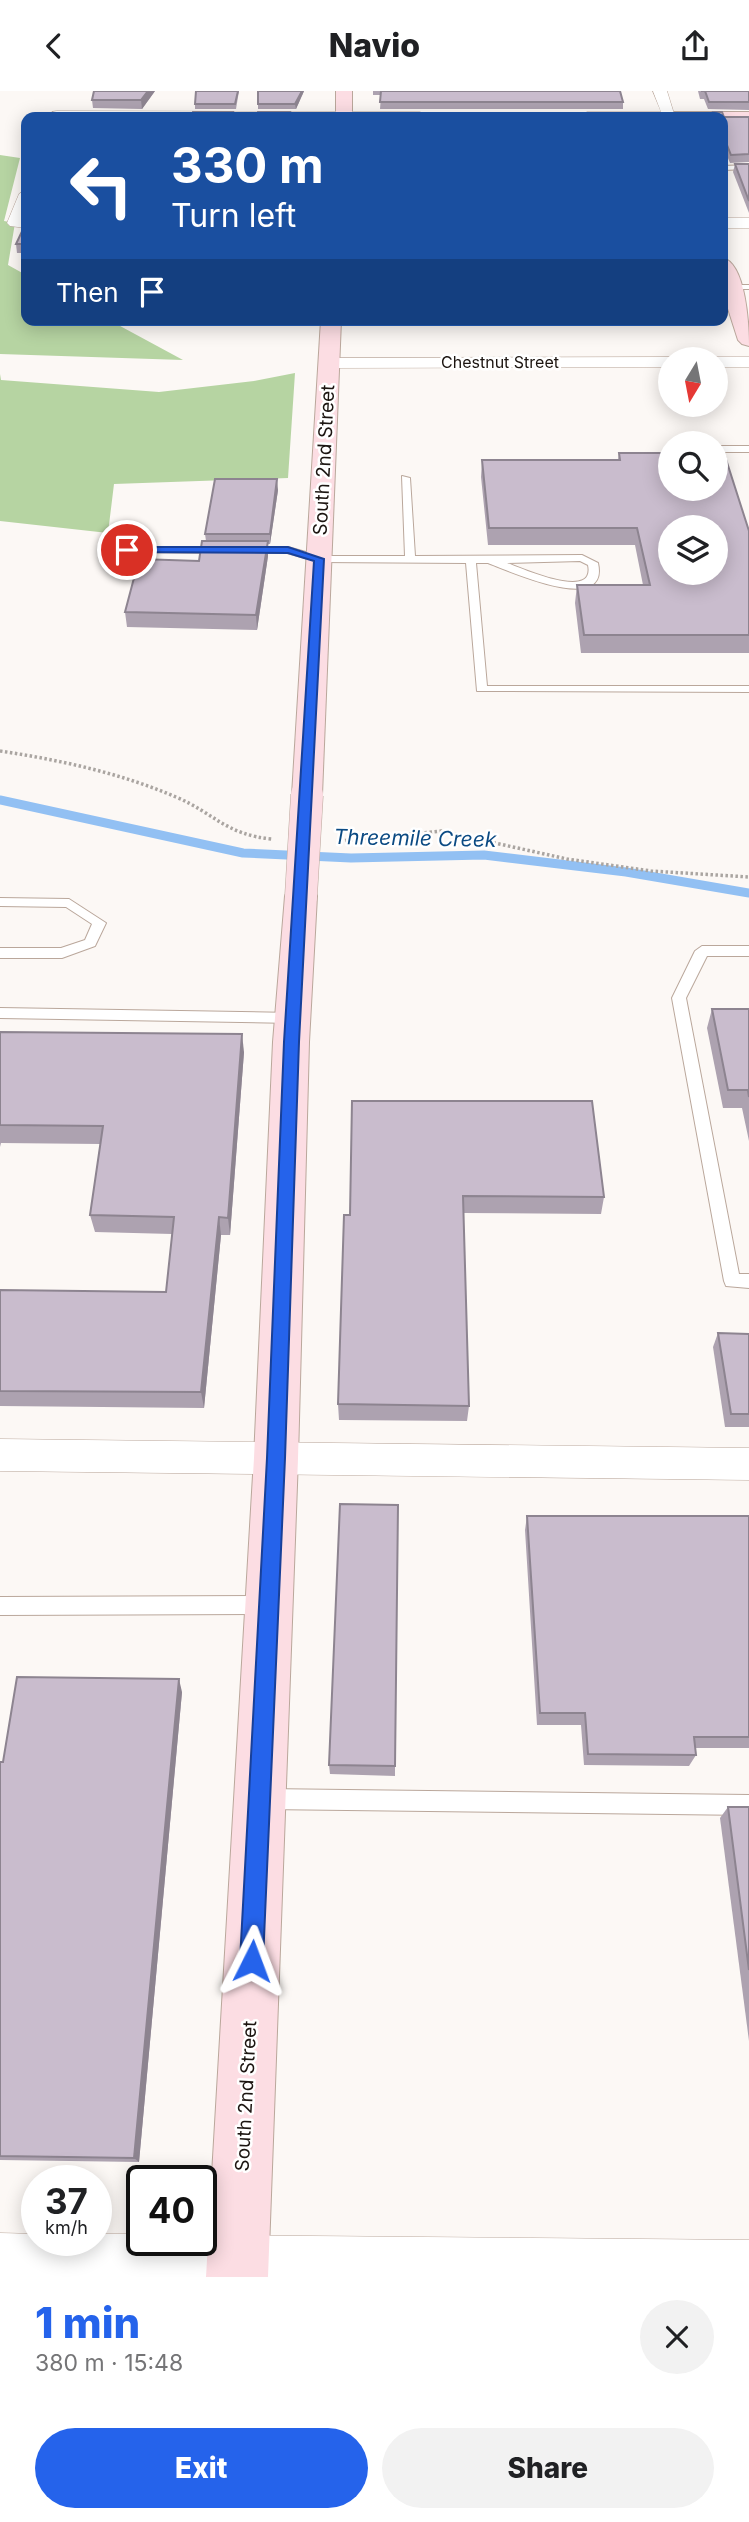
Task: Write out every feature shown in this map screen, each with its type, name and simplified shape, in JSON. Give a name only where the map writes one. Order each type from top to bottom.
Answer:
[{"type":"street","points":[[344,91],[344,112]]},
{"type":"street","points":[[660,91],[667,112]]},
{"type":"street","points":[[58,111],[85,112]]},
{"type":"street","points":[[728,117],[749,117]]},
{"type":"street","points":[[728,223],[749,223]]},
{"type":"street","points":[[734,287],[749,340]]},
{"type":"street","name":"South 2nd Street","points":[[238,2268],[276,1458],[293,1018],[331,326]]},
{"type":"street","name":"Chestnut Street","points":[[329,362],[658,362]]},
{"type":"street","points":[[728,362],[749,362]]},
{"type":"street","points":[[0,1455],[749,1464]]},
{"type":"street","points":[[0,2257],[238,2268],[749,2265]]},
{"type":"lane","points":[[728,167],[749,167]]},
{"type":"lane","points":[[728,449],[749,449]]},
{"type":"lane","points":[[405,478],[410,560]]},
{"type":"lane","points":[[127,550],[288,550],[319,559],[582,558],[593,563],[595,572],[591,580],[581,585],[558,585],[489,560]]},
{"type":"lane","points":[[471,560],[481,689],[749,689]]},
{"type":"lane","points":[[0,902],[69,902],[99,923],[90,943],[62,953],[0,953]]},
{"type":"lane","points":[[749,951],[702,951],[679,998],[732,1281],[749,1280]]},
{"type":"lane","points":[[0,1013],[293,1018]]},
{"type":"lane","points":[[0,1606],[268,1605]]},
{"type":"lane","points":[[259,1798],[749,1805]]},
{"type":"path","points":[[0,751],[38,756],[105,773],[179,798],[227,831],[254,839],[279,840]]},
{"type":"path","points":[[328,841],[441,831],[567,859],[651,871],[749,877]]},
{"type":"green space","points":[[0,155],[20,158],[4,221],[15,223],[8,265],[21,272],[21,326],[120,326],[183,360],[0,354]]},
{"type":"green space","points":[[295,373],[288,478],[114,484],[108,533],[0,521],[0,374],[1,380],[159,392],[254,381]]},
{"type":"building","points":[[94,91],[148,91],[141,100],[92,100]]},
{"type":"building","points":[[196,91],[238,91],[235,104],[195,104]]},
{"type":"building","points":[[258,91],[302,91],[295,104],[258,104]]},
{"type":"building","points":[[381,91],[620,91],[623,102],[380,102]]},
{"type":"building","points":[[705,91],[749,91],[749,102],[709,102]]},
{"type":"building","points":[[728,117],[749,117],[749,154],[731,155],[728,148]]},
{"type":"building","points":[[735,164],[749,164],[749,201]]},
{"type":"building","points":[[619,453],[658,453],[658,501],[728,501],[728,465],[749,531],[749,635],[584,635],[577,585],[650,585],[637,528],[489,528],[482,460],[620,460]]},
{"type":"building","points":[[215,479],[277,479],[270,534],[205,534]]},
{"type":"building","points":[[202,541],[268,541],[256,615],[125,612],[139,559],[199,561]]},
{"type":"building","points":[[712,1009],[749,1009],[749,1097],[748,1090],[728,1090]]},
{"type":"building","points":[[0,1032],[242,1034],[228,1218],[219,1217],[201,1392],[0,1391],[0,1290],[166,1292],[174,1217],[90,1215],[103,1126],[0,1125]]},
{"type":"building","points":[[352,1101],[592,1101],[604,1197],[463,1196],[469,1406],[338,1404],[344,1215],[350,1215]]},
{"type":"building","points":[[718,1333],[749,1334],[749,1414],[731,1414]]},
{"type":"building","points":[[340,1504],[398,1505],[395,1766],[329,1765]]},
{"type":"building","points":[[527,1516],[749,1516],[749,1737],[694,1737],[696,1755],[588,1754],[585,1713],[540,1713]]},
{"type":"building","points":[[17,1677],[179,1679],[134,2158],[0,2156],[0,1762],[3,1762]]},
{"type":"building","points":[[728,1807],[749,1807],[749,1970]]},
{"type":"waterway","name":"Threemile Creek","points":[[0,800],[243,853],[351,858],[484,855],[626,872],[749,893]]},
{"type":"route","points":[[127,550],[288,550],[319,559],[291,1042],[276,1458],[252,1961]]}]
